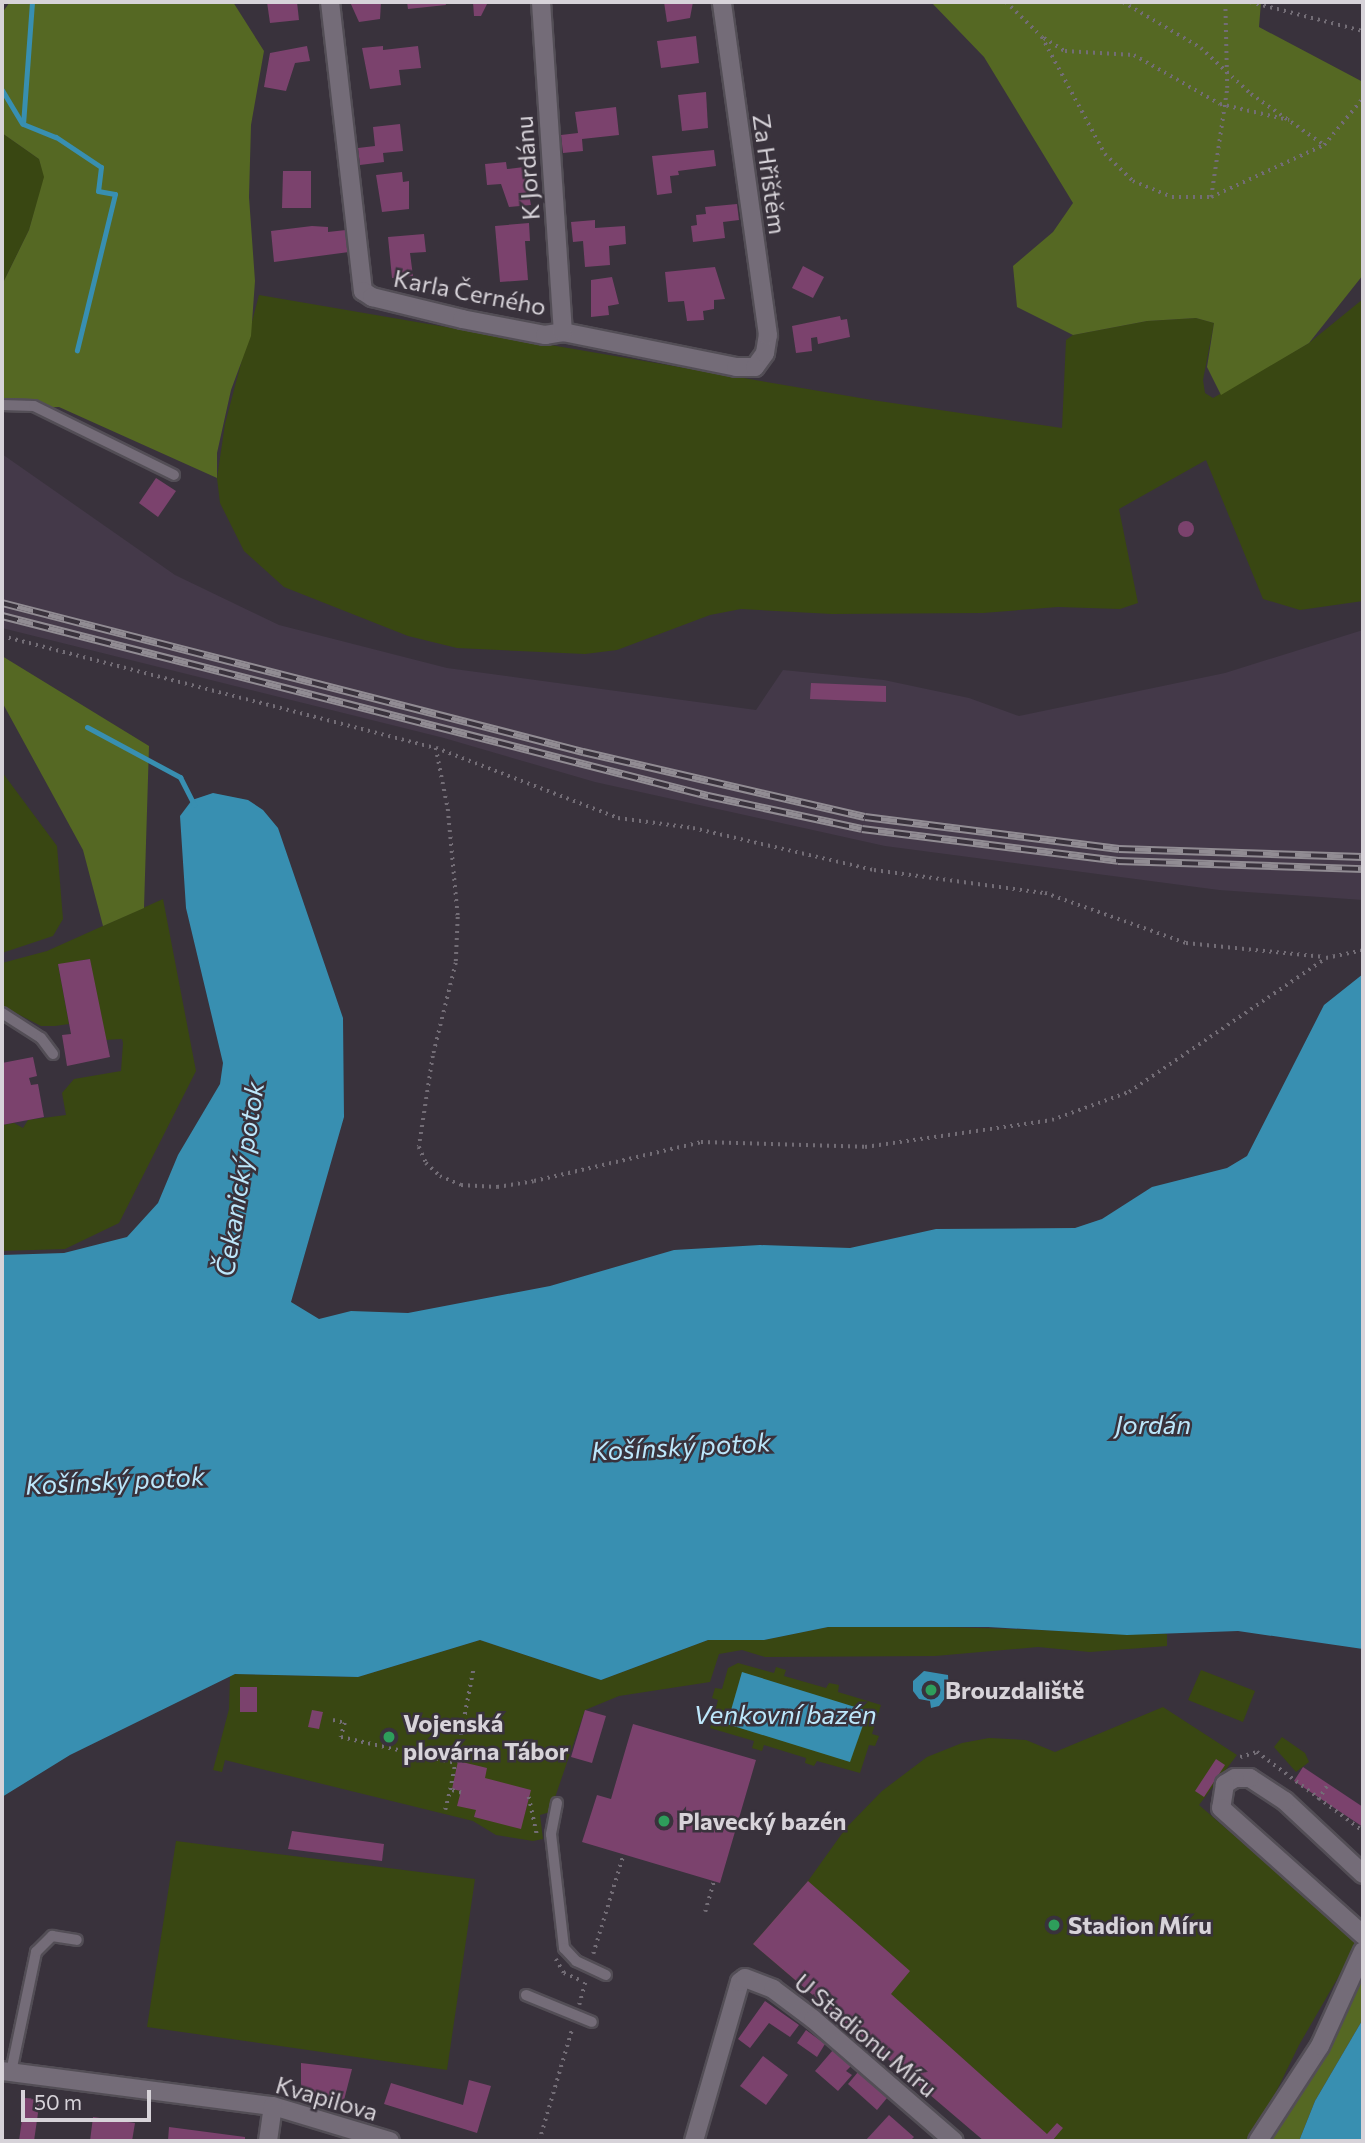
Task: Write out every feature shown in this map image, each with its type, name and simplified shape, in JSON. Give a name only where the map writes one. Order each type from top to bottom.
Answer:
[{"type":"street","name":"Karla Černého","points":[[330,2],[363,291],[372,298],[461,320],[545,335],[563,332],[736,367],[755,367],[765,353]]},
{"type":"street","name":"K Jordánu","points":[[541,2],[563,332]]},
{"type":"street","name":"Za Hřištěm","points":[[722,2],[768,335],[765,353]]},
{"type":"street","points":[[1363,1874],[1285,1801],[1250,1778],[1235,1777],[1225,1784],[1219,1798],[1221,1808],[1363,1935]]},
{"type":"street","points":[[1258,2141],[1320,2046],[1363,1951]]},
{"type":"street","name":"U Stadionu Míru","points":[[694,2141],[740,1982],[745,1978],[773,1989],[813,2019],[954,2141]]},
{"type":"street","name":"Kvapilova","points":[[6,2072],[272,2106],[390,2141]]},
{"type":"street","points":[[268,2141],[272,2106]]},
{"type":"lane","points":[[2,405],[34,406],[174,475]]},
{"type":"lane","points":[[2,1013],[41,1038],[53,1054]]},
{"type":"lane","points":[[557,1803],[551,1834],[563,1940],[571,1957],[606,1975]]},
{"type":"lane","points":[[6,2072],[9,2039],[42,1942],[52,1936],[77,1940]]},
{"type":"lane","points":[[526,1995],[593,2022]]},
{"type":"path","points":[[1006,2],[1042,37],[1065,51],[1134,55],[1226,106],[1289,120]]},
{"type":"path","points":[[1122,2],[1201,48],[1324,145]]},
{"type":"path","points":[[1211,197],[1226,106],[1225,2]]},
{"type":"path","points":[[1250,2],[1363,31]]},
{"type":"path","points":[[1042,37],[1105,154],[1133,181],[1172,197],[1211,197],[1324,145],[1363,97]]},
{"type":"path","points":[[2,636],[436,748],[618,818],[693,828],[874,870],[1045,893],[1196,945],[1326,958],[1363,950]]},
{"type":"path","points":[[436,748],[448,809],[458,917],[456,963],[433,1055],[419,1147],[426,1163],[440,1177],[461,1185],[522,1183],[701,1142],[865,1147],[1052,1120],[1129,1092],[1326,958]]},
{"type":"path","points":[[445,1810],[473,1671]]},
{"type":"path","points":[[333,1720],[345,1723],[341,1737],[455,1763]]},
{"type":"path","points":[[1240,1757],[1257,1752],[1363,1831]]},
{"type":"path","points":[[1318,1800],[1328,1784]]},
{"type":"path","points":[[450,1790],[461,1793]]},
{"type":"path","points":[[529,1797],[538,1840]]},
{"type":"path","points":[[539,2141],[623,1856]]},
{"type":"path","points":[[705,1912],[714,1881]]},
{"type":"shaded area","points":[[2,454],[175,575],[279,625],[447,668],[756,710],[783,670],[884,680],[969,698],[1019,716],[1225,673],[1363,630],[1363,900],[1219,890],[885,846],[595,782],[444,738],[2,628]]},
{"type":"green space","points":[[10,2],[233,2],[264,51],[251,125],[249,197],[255,281],[251,336],[231,390],[217,453],[217,478],[59,407],[2,409],[2,285],[29,230],[44,177],[39,159],[2,133],[2,13]]},
{"type":"green space","points":[[931,2],[1261,2],[1259,27],[1363,82],[1363,275],[1309,343],[1221,395],[1207,367],[1214,323],[1196,318],[1147,321],[1073,335],[1017,307],[1013,266],[1053,232],[1073,203],[984,57]]},
{"type":"green space","points":[[2,133],[39,159],[45,177],[29,230],[2,285]]},
{"type":"green space","points":[[259,295],[872,400],[1062,428],[1066,340],[1073,335],[1147,321],[1196,318],[1214,323],[1203,380],[1205,393],[1213,398],[1309,343],[1363,299],[1363,601],[1300,610],[1263,599],[1206,460],[1119,509],[1138,603],[1120,609],[1058,607],[983,613],[832,614],[741,609],[710,615],[617,650],[585,654],[457,648],[408,636],[284,587],[244,551],[220,503],[217,478],[225,424]]},
{"type":"green space","points":[[2,656],[149,746],[144,908],[103,926],[83,850],[2,702]]},
{"type":"green space","points":[[2,772],[57,846],[63,919],[53,936],[2,953]]},
{"type":"green space","points":[[163,899],[196,1071],[119,1223],[65,1249],[2,1251],[2,1125],[14,1123],[23,1128],[28,1120],[66,1115],[62,1093],[74,1079],[121,1071],[123,1043],[122,1039],[104,1040],[89,959],[58,965],[69,1024],[55,1026],[41,1026],[2,1006],[2,963],[47,951]]},
{"type":"green space","name":"Vojenská plovárna Tábor","points":[[915,1626],[1167,1634],[1167,1646],[1090,1652],[1038,1647],[935,1656],[765,1657],[742,1650],[719,1654],[710,1682],[619,1696],[585,1710],[550,1812],[540,1815],[543,1839],[533,1841],[496,1835],[473,1821],[225,1760],[222,1772],[213,1770],[229,1709],[230,1676],[235,1674],[358,1677],[480,1640],[601,1680],[708,1640],[764,1640],[828,1627]]},
{"type":"green space","name":"Venkovní bazén","points":[[738,1663],[774,1673],[776,1667],[786,1670],[784,1676],[826,1688],[829,1683],[839,1685],[838,1692],[881,1705],[872,1734],[879,1736],[875,1746],[869,1745],[860,1773],[817,1761],[814,1766],[805,1763],[806,1758],[764,1745],[762,1751],[752,1748],[754,1741],[710,1728],[718,1700],[712,1698],[715,1688],[722,1689],[728,1668]]},
{"type":"green space","points":[[1201,1670],[1255,1691],[1243,1722],[1188,1700]]},
{"type":"green space","name":"Stadion Míru","points":[[1163,1707],[1237,1755],[1199,1805],[1358,1943],[1299,2045],[1252,2141],[985,2141],[753,1944],[808,1881],[846,1828],[882,1791],[927,1757],[962,1743],[989,1738],[1026,1740],[1055,1752]]},
{"type":"green space","points":[[1282,1737],[1305,1753],[1309,1762],[1296,1772],[1274,1747]]},
{"type":"green space","points":[[176,1841],[475,1879],[447,2070],[147,2027]]},
{"type":"green space","points":[[1363,1974],[1363,2019],[1315,2101],[1299,2141],[1269,2141]]},
{"type":"water","name":"Jordán","points":[[213,793],[248,800],[263,810],[278,828],[343,1018],[344,1117],[291,1302],[319,1319],[351,1311],[408,1313],[550,1286],[674,1250],[760,1245],[850,1248],[936,1229],[1075,1228],[1102,1219],[1152,1187],[1227,1168],[1247,1156],[1324,1005],[1363,974],[1363,1649],[1238,1631],[1127,1635],[988,1627],[828,1627],[764,1640],[708,1640],[601,1680],[480,1640],[358,1677],[235,1674],[70,1755],[2,1797],[2,1255],[64,1253],[127,1237],[158,1203],[178,1155],[220,1084],[223,1063],[186,908],[180,816],[192,800]]},
{"type":"water","name":"Brouzdaliště","points":[[924,1671],[948,1675],[949,1693],[939,1706],[931,1708],[930,1701],[919,1699],[913,1691],[913,1681]]},
{"type":"water","name":"Venkovní bazén","points":[[742,1672],[868,1711],[850,1762],[727,1724]]},
{"type":"water","points":[[1363,2019],[1363,2141],[1299,2141],[1315,2101]]},
{"type":"building","points":[[267,2],[297,2],[299,20],[270,23]]},
{"type":"building","points":[[350,2],[381,2],[380,19],[359,22]]},
{"type":"building","points":[[407,2],[445,2],[446,5],[408,9]]},
{"type":"building","points":[[473,2],[488,2],[481,16],[474,16]]},
{"type":"building","points":[[664,2],[693,2],[690,18],[667,22]]},
{"type":"building","points":[[696,36],[699,63],[661,68],[657,41]]},
{"type":"building","points":[[307,46],[310,61],[295,63],[286,91],[264,87],[270,53]]},
{"type":"building","points":[[383,46],[383,50],[418,46],[421,68],[399,70],[401,85],[370,89],[362,48]]},
{"type":"building","points":[[706,92],[708,128],[682,131],[678,95]]},
{"type":"building","points":[[616,107],[619,135],[582,139],[583,151],[563,153],[561,135],[578,133],[575,112]]},
{"type":"building","points":[[400,124],[403,151],[383,153],[384,162],[360,165],[358,148],[375,146],[373,127]]},
{"type":"building","points":[[714,150],[716,166],[678,171],[679,175],[670,176],[672,193],[657,195],[652,156]]},
{"type":"building","points":[[506,162],[507,169],[524,167],[531,205],[509,207],[501,184],[487,185],[485,164]]},
{"type":"building","points":[[283,171],[311,171],[311,208],[282,208]]},
{"type":"building","points":[[402,172],[403,182],[409,181],[409,209],[382,212],[376,175]]},
{"type":"building","points":[[737,204],[739,220],[723,222],[725,238],[693,242],[691,226],[697,225],[696,215],[706,214],[705,207]]},
{"type":"building","points":[[595,220],[595,228],[625,226],[626,244],[609,246],[610,265],[585,267],[583,241],[573,242],[571,222]]},
{"type":"building","points":[[529,223],[530,241],[525,241],[528,280],[500,282],[495,226]]},
{"type":"building","points":[[312,226],[328,227],[328,232],[346,230],[349,252],[274,262],[271,231]]},
{"type":"building","points":[[424,234],[426,252],[410,253],[413,276],[392,278],[388,237]]},
{"type":"building","points":[[803,266],[824,277],[813,298],[792,288]]},
{"type":"building","points":[[715,267],[725,299],[714,300],[714,309],[703,311],[704,320],[687,321],[684,301],[668,302],[665,272]]},
{"type":"building","points":[[612,277],[619,304],[608,306],[609,315],[591,317],[591,280]]},
{"type":"building","points":[[840,316],[841,320],[847,319],[850,337],[818,344],[817,337],[811,338],[812,351],[796,353],[792,326]]},
{"type":"building","points":[[156,478],[176,491],[158,517],[139,503]]},
{"type":"building","points":[[1186,521],[1192,523],[1192,535],[1186,537],[1180,535],[1178,529],[1180,523]]},
{"type":"building","points":[[811,683],[886,686],[886,702],[810,699]]},
{"type":"building","points":[[90,959],[110,1057],[67,1066],[62,1035],[71,1034],[58,964]]},
{"type":"building","points":[[33,1057],[37,1076],[29,1078],[31,1085],[38,1084],[44,1117],[2,1125],[2,1063]]},
{"type":"building","points":[[240,1687],[257,1687],[257,1712],[240,1712]]},
{"type":"building","points":[[312,1710],[323,1712],[319,1729],[308,1727]]},
{"type":"building","points":[[585,1710],[606,1716],[592,1763],[571,1757]]},
{"type":"building","name":"Plavecký bazén","points":[[633,1724],[756,1760],[720,1883],[582,1842],[597,1795],[611,1799]]},
{"type":"building","points":[[1216,1759],[1225,1765],[1204,1797],[1195,1791]]},
{"type":"building","points":[[458,1761],[487,1768],[485,1778],[531,1790],[521,1829],[474,1817],[476,1810],[457,1806],[461,1791],[452,1789]]},
{"type":"building","points":[[1303,1767],[1363,1807],[1363,1827],[1294,1781]]},
{"type":"building","points":[[292,1831],[384,1844],[382,1861],[288,1849]]},
{"type":"building","points":[[808,1881],[910,1971],[891,1994],[1047,2134],[1057,2123],[1063,2128],[1052,2141],[984,2141],[753,1944]]},
{"type":"building","points":[[765,2001],[799,2025],[790,2037],[769,2023],[750,2048],[738,2039]]},
{"type":"building","points":[[806,2030],[825,2044],[817,2057],[797,2043]]},
{"type":"building","points":[[833,2050],[851,2066],[846,2071],[852,2075],[838,2091],[815,2071]]},
{"type":"building","points":[[763,2056],[788,2075],[766,2105],[740,2086]]},
{"type":"building","points":[[301,2063],[352,2069],[343,2104],[301,2094]]},
{"type":"building","points":[[858,2072],[887,2098],[877,2110],[848,2084]]},
{"type":"building","points":[[469,2080],[491,2086],[477,2133],[384,2104],[391,2083],[463,2105]]},
{"type":"building","points":[[25,2098],[40,2099],[34,2141],[19,2141]]},
{"type":"building","points":[[889,2115],[914,2137],[910,2141],[866,2140]]},
{"type":"building","points":[[93,2117],[135,2123],[132,2141],[90,2141]]},
{"type":"building","points":[[169,2127],[245,2137],[245,2141],[168,2141]]},
{"type":"waterway","name":"Čekanický potok","points":[[32,2],[23,124],[56,137],[101,167],[98,191],[115,194],[77,350]]},
{"type":"waterway","points":[[2,90],[22,123]]},
{"type":"waterway","name":"Čekanický potok","points":[[87,727],[180,777],[194,805]]},
{"type":"railway","points":[[2,603],[583,752],[865,817],[1119,849],[1363,857]]},
{"type":"railway","points":[[2,616],[708,796],[862,829],[1118,861],[1363,869]]},
{"type":"place","name":"Brouzdaliště","points":[[931,1690]]},
{"type":"place","name":"Vojenská plovárna Tábor","points":[[389,1737]]},
{"type":"place","name":"Plavecký bazén","points":[[664,1821]]},
{"type":"place","name":"Stadion Míru","points":[[1054,1925]]},
{"type":"water label","name":"Košínský potok","points":[[681,1446]]},
{"type":"water label","name":"Košínský potok","points":[[115,1480]]}]
